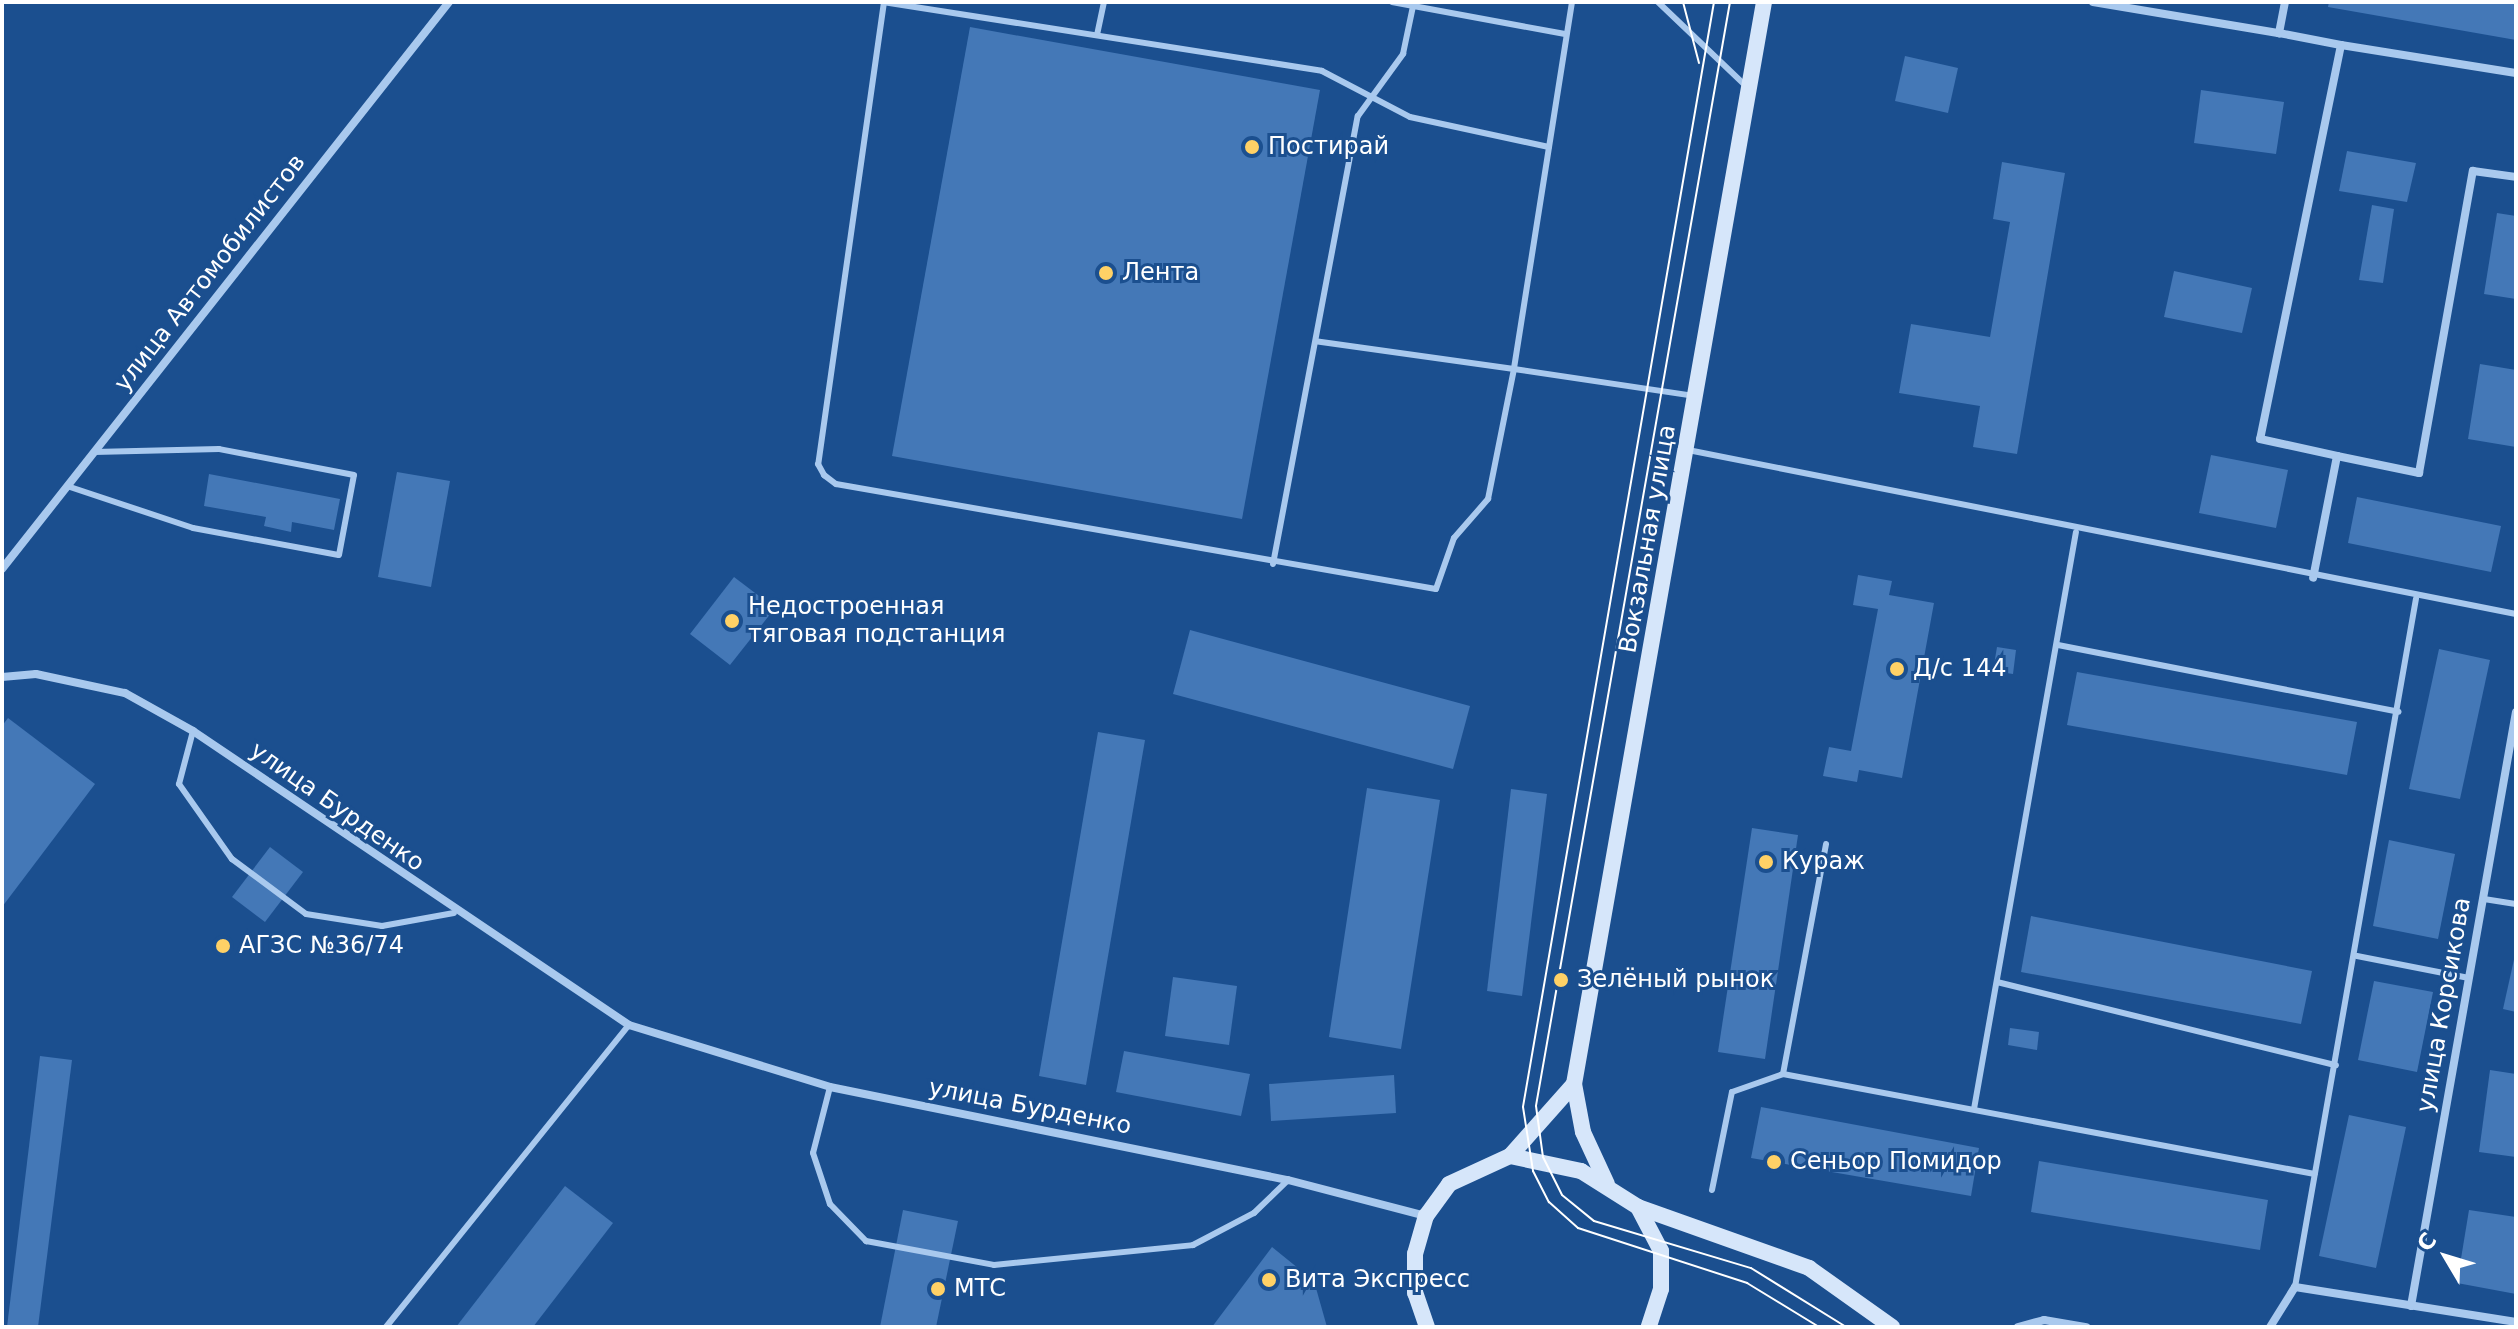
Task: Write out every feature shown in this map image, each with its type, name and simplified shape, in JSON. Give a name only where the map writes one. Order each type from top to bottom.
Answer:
[{"type":"main road","name":"Вокзальная улица","points":[[1607,1184],[1583,1132],[1574,1084],[1698,397],[1764,2]]},
{"type":"main road","points":[[1420,1327],[1415,1293],[1415,1254],[1426,1216],[1449,1184],[1510,1156],[1574,1084]]},
{"type":"main road","points":[[1510,1156],[1547,1161],[1607,1184],[1638,1207],[1809,1268],[1892,1327]]},
{"type":"main road","points":[[1638,1207],[1661,1251],[1661,1289],[1649,1327]]},
{"type":"main road","points":[[1415,1293],[1427,1327]]},
{"type":"street","name":"улица Автомобилистов","points":[[2,569],[449,2]]},
{"type":"street","points":[[2093,2],[2516,73]]},
{"type":"street","points":[[2279,33],[2285,2]]},
{"type":"street","points":[[2341,45],[2260,439],[2419,473],[2473,171],[2516,177]]},
{"type":"street","points":[[2313,578],[2337,456]]},
{"type":"street","name":"улица Бурденко","points":[[2,677],[36,674],[125,693],[193,731],[454,913],[629,1025],[830,1087],[1288,1180],[1426,1216]]},
{"type":"street","name":"улица Корсикова","points":[[2411,1306],[2516,712]]},
{"type":"street","points":[[2270,1327],[2295,1287],[2516,1322]]},
{"type":"street","points":[[2018,1327],[2044,1320],[2086,1327]]},
{"type":"lane","points":[[1549,147],[1410,117],[1322,71],[884,2],[818,464],[824,475],[836,484],[1273,564],[1436,589],[1444,584],[1454,538],[1488,499],[1514,369],[1572,2]]},
{"type":"lane","points":[[1097,35],[1104,2]]},
{"type":"lane","points":[[1392,2],[1565,34]]},
{"type":"lane","points":[[1658,2],[1750,89]]},
{"type":"lane","points":[[1273,564],[1358,116],[1403,54],[1413,6]]},
{"type":"lane","points":[[1316,341],[1698,397]]},
{"type":"lane","points":[[67,486],[193,528],[339,555],[354,475],[219,449],[94,452]]},
{"type":"lane","points":[[1688,450],[2076,532],[2416,599],[2516,614]]},
{"type":"lane","points":[[1974,1109],[2076,532]]},
{"type":"lane","points":[[2295,1287],[2357,956],[2416,599]]},
{"type":"lane","points":[[2058,645],[2398,712]]},
{"type":"lane","points":[[193,731],[179,784],[232,859],[306,914],[382,926],[454,913]]},
{"type":"lane","points":[[1783,1074],[1826,844]]},
{"type":"lane","points":[[2484,899],[2516,904]]},
{"type":"lane","points":[[2357,956],[2469,978]]},
{"type":"lane","points":[[1997,982],[2336,1065]]},
{"type":"lane","points":[[386,1327],[629,1025]]},
{"type":"lane","points":[[1712,1190],[1732,1092],[1783,1074],[2315,1174]]},
{"type":"lane","points":[[830,1087],[813,1153],[830,1204],[866,1241],[994,1265],[1193,1245],[1254,1213],[1288,1180]]},
{"type":"building","points":[[2329,2],[2516,2],[2516,40],[2328,7]]},
{"type":"building","name":"Лента","points":[[970,27],[1320,90],[1242,519],[892,456]]},
{"type":"building","points":[[1905,56],[1958,68],[1948,113],[1895,101]]},
{"type":"building","points":[[2201,90],[2284,102],[2276,154],[2194,143]]},
{"type":"building","points":[[2347,151],[2416,163],[2407,202],[2339,191]]},
{"type":"building","points":[[2002,162],[2065,173],[2017,454],[1973,447],[1980,406],[1899,393],[1911,324],[1990,337],[2010,222],[1993,219]]},
{"type":"building","points":[[2372,205],[2394,209],[2383,283],[2359,280]]},
{"type":"building","points":[[2497,213],[2516,216],[2516,299],[2484,294]]},
{"type":"building","points":[[2174,271],[2252,288],[2242,333],[2164,317]]},
{"type":"building","points":[[2480,364],[2516,370],[2516,447],[2468,439]]},
{"type":"building","points":[[2211,455],[2288,470],[2276,528],[2199,513]]},
{"type":"building","points":[[397,472],[450,481],[431,587],[378,577]]},
{"type":"building","points":[[209,474],[340,499],[334,530],[292,522],[291,532],[264,526],[266,517],[204,506]]},
{"type":"building","points":[[2357,497],[2501,526],[2491,572],[2348,543]]},
{"type":"building","points":[[1858,575],[1892,581],[1889,595],[1934,603],[1902,778],[1859,770],[1857,782],[1823,776],[1829,747],[1851,751],[1878,609],[1853,605]]},
{"type":"building","name":"Недостроенная тяговая подстанция","points":[[734,577],[775,608],[730,665],[690,634]]},
{"type":"building","points":[[1190,630],[1470,706],[1453,769],[1173,694]]},
{"type":"building","points":[[1997,647],[2016,650],[2013,674],[1993,671]]},
{"type":"building","points":[[2439,649],[2490,660],[2460,799],[2409,789]]},
{"type":"building","points":[[2077,672],[2357,722],[2347,775],[2067,725]]},
{"type":"building","points":[[8,718],[95,784],[2,907],[2,726]]},
{"type":"building","points":[[1098,732],[1145,740],[1086,1085],[1039,1076]]},
{"type":"building","points":[[1367,788],[1440,800],[1401,1049],[1329,1037]]},
{"type":"building","points":[[1511,789],[1547,794],[1522,996],[1487,991]]},
{"type":"building","points":[[1752,828],[1798,835],[1765,1059],[1718,1052]]},
{"type":"building","points":[[2389,840],[2455,854],[2438,939],[2373,926]]},
{"type":"building","points":[[270,847],[303,872],[265,922],[232,897]]},
{"type":"building","points":[[2031,916],[2312,971],[2301,1024],[2021,972]]},
{"type":"building","points":[[2516,955],[2516,1012],[2503,1009]]},
{"type":"building","points":[[1173,977],[1237,986],[1229,1045],[1165,1036]]},
{"type":"building","points":[[2374,981],[2433,992],[2417,1072],[2358,1060]]},
{"type":"building","points":[[2010,1028],[2039,1032],[2037,1050],[2008,1045]]},
{"type":"building","points":[[1124,1051],[1250,1074],[1241,1116],[1116,1092]]},
{"type":"building","points":[[40,1056],[72,1060],[38,1327],[7,1327]]},
{"type":"building","points":[[2490,1070],[2516,1074],[2516,1157],[2479,1152]]},
{"type":"building","points":[[1394,1075],[1396,1113],[1271,1121],[1269,1084]]},
{"type":"building","points":[[1761,1107],[1979,1148],[1971,1196],[1751,1158]]},
{"type":"building","points":[[2349,1115],[2406,1127],[2376,1268],[2319,1256]]},
{"type":"building","points":[[2039,1161],[2268,1200],[2260,1250],[2031,1212]]},
{"type":"building","points":[[565,1186],[613,1223],[533,1327],[456,1327]]},
{"type":"building","points":[[903,1210],[958,1221],[936,1327],[880,1327]]},
{"type":"building","points":[[2469,1210],[2516,1217],[2516,1294],[2457,1283]]},
{"type":"building","points":[[1272,1247],[1314,1281],[1327,1327],[1212,1327]]},
{"type":"tram line","points":[[1683,2],[1699,63]]},
{"type":"tram line","points":[[1714,2],[1523,1107],[1533,1171],[1549,1202],[1578,1228],[1747,1283],[1819,1327]]},
{"type":"tram line","points":[[1730,2],[1536,1106],[1543,1157],[1562,1195],[1594,1221],[1751,1268],[1846,1327]]},
{"type":"place","name":"Постирай","points":[[1252,147]]},
{"type":"place","name":"Лента","points":[[1106,273]]},
{"type":"place","name":"Недостроенная тяговая подстанция","points":[[732,621]]},
{"type":"place","name":"Д/с 144","points":[[1897,669]]},
{"type":"place","name":"Кураж","points":[[1766,862]]},
{"type":"place","name":"АГЗС №36/74","points":[[223,946]]},
{"type":"place","name":"Зелёный рынок","points":[[1561,980]]},
{"type":"place","name":"Сеньор Помидор","points":[[1774,1162]]},
{"type":"place","name":"Вита Экспресс","points":[[1269,1280]]},
{"type":"place","name":"МТС","points":[[938,1289]]}]
